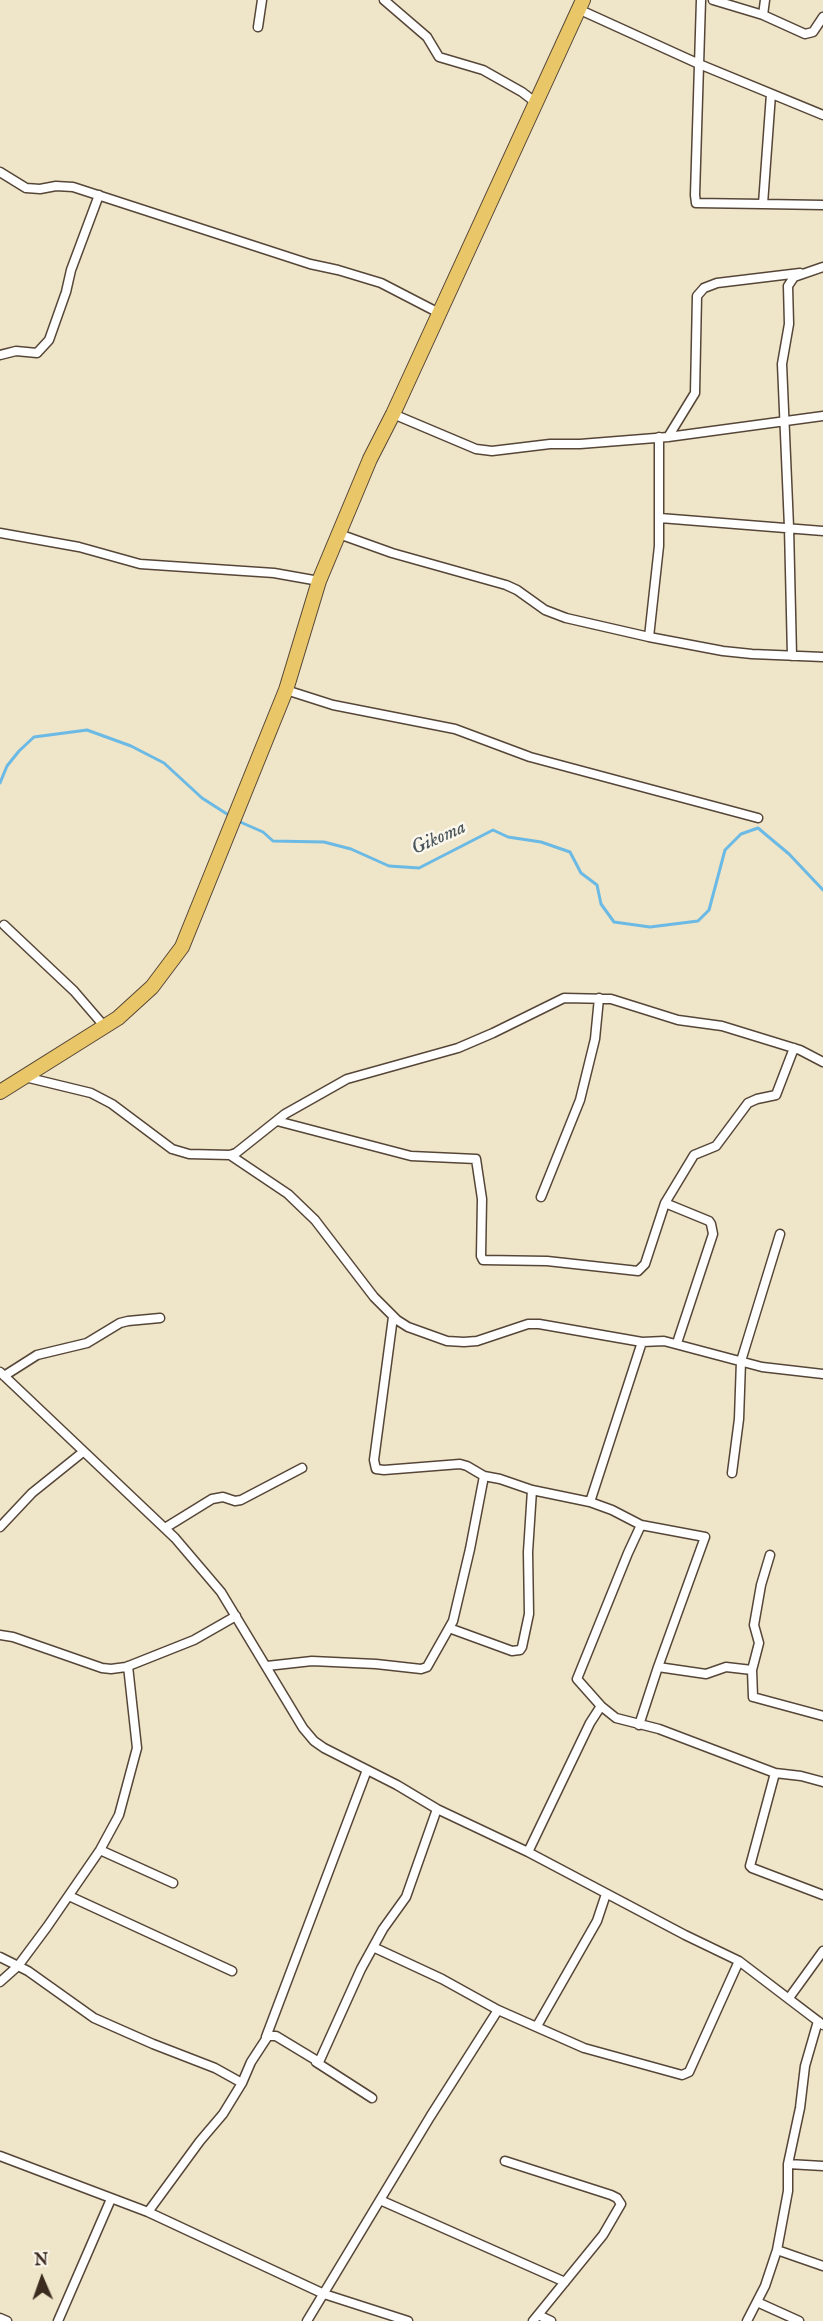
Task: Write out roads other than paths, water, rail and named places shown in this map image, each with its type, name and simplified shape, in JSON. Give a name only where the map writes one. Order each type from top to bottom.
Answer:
[{"type":"main road","points":[[0,1092],[118,1018],[152,987],[182,947],[286,690],[319,580],[370,459],[393,414],[581,5]]},
{"type":"street","points":[[258,27],[262,0]]},
{"type":"street","points":[[384,0],[427,37],[439,57],[483,70],[535,102]]},
{"type":"street","points":[[701,0],[694,195],[696,203],[823,205]]},
{"type":"street","points":[[713,0],[763,15],[808,34],[813,32],[823,17]]},
{"type":"street","points":[[763,15],[765,0]]},
{"type":"street","points":[[581,5],[699,64],[823,115]]},
{"type":"street","points":[[763,204],[771,94]]},
{"type":"street","points":[[0,172],[26,188],[64,186],[99,195],[310,264],[381,283],[439,313]]},
{"type":"street","points":[[0,355],[16,351],[37,352],[49,340],[62,305],[71,270],[99,195]]},
{"type":"street","points":[[792,656],[782,364],[789,324],[788,286],[795,277],[823,267]]},
{"type":"street","points":[[649,637],[660,518],[658,496],[663,437],[695,393],[697,296],[704,288],[717,283],[807,273]]},
{"type":"street","points":[[393,414],[483,451],[663,437],[823,416]]},
{"type":"street","points":[[660,518],[823,531]]},
{"type":"street","points":[[0,533],[79,547],[140,564],[274,573],[319,580]]},
{"type":"street","points":[[339,534],[392,553],[506,585],[545,610],[566,618],[649,637],[744,654],[823,657]]},
{"type":"street","points":[[286,690],[333,705],[455,729],[531,756],[758,818]]},
{"type":"street","points":[[4,925],[74,991],[105,1027]]},
{"type":"street","points":[[25,1077],[91,1093],[112,1104],[172,1149],[189,1154],[230,1155],[236,1153],[277,1120],[347,1079],[458,1048],[493,1034],[564,998],[624,1001],[678,1020],[722,1026],[794,1048],[823,1062]]},
{"type":"street","points":[[541,1197],[580,1100],[595,1039],[600,998]]},
{"type":"street","points":[[277,1120],[411,1156],[476,1159],[482,1200],[481,1256],[483,1260],[554,1261],[638,1271],[645,1264],[665,1203],[694,1155],[716,1146],[748,1103],[776,1095],[794,1048]]},
{"type":"street","points":[[230,1155],[288,1194],[315,1220],[374,1297],[393,1317],[408,1327],[447,1341],[464,1342],[477,1341],[528,1324],[642,1342],[677,1343],[762,1367],[823,1374]]},
{"type":"street","points":[[665,1203],[709,1221],[713,1228],[677,1343]]},
{"type":"street","points":[[732,1473],[741,1361],[780,1234]]},
{"type":"street","points":[[393,1317],[374,1466],[376,1469],[460,1464],[484,1476],[532,1490],[590,1502],[641,1525],[705,1538],[639,1725]]},
{"type":"street","points":[[160,1318],[120,1323],[87,1343],[37,1355],[2,1374],[165,1528],[221,1592],[303,1728],[314,1740],[324,1749],[437,1809],[528,1852],[739,1961],[820,2023],[807,2054],[800,2108],[788,2164],[788,2191],[777,2250],[765,2286],[747,2321]]},
{"type":"street","points":[[590,1502],[642,1342]]},
{"type":"street","points":[[0,1527],[32,1493],[83,1452]]},
{"type":"street","points":[[165,1528],[212,1499],[223,1497],[235,1501],[242,1500],[302,1468]]},
{"type":"street","points":[[267,1666],[312,1661],[423,1669],[430,1663],[453,1621],[484,1476]]},
{"type":"street","points":[[449,1628],[512,1651],[520,1650],[522,1647],[529,1614],[528,1552],[532,1490]]},
{"type":"street","points":[[641,1525],[577,1679],[601,1707],[616,1718],[659,1729],[776,1773],[823,1782]]},
{"type":"street","points":[[770,1555],[761,1585],[754,1625],[759,1640],[752,1670],[753,1697],[823,1716]]},
{"type":"street","points":[[0,1635],[13,1637],[102,1668],[128,1666],[194,1640],[236,1616]]},
{"type":"street","points":[[0,1982],[18,1966],[69,1896],[99,1851],[119,1815],[137,1748],[128,1666]]},
{"type":"street","points":[[658,1667],[706,1674],[726,1667],[752,1670]]},
{"type":"street","points":[[528,1852],[590,1723],[601,1707]]},
{"type":"street","points":[[148,2212],[200,2140],[223,2114],[266,2037],[367,1770]]},
{"type":"street","points":[[776,1773],[750,1866],[823,1895]]},
{"type":"street","points":[[316,2062],[321,2060],[382,1929],[406,1897],[437,1809]]},
{"type":"street","points":[[99,1851],[173,1883]]},
{"type":"street","points":[[537,2025],[597,1921],[606,1894]]},
{"type":"street","points":[[69,1896],[232,1971]]},
{"type":"street","points":[[373,1947],[442,1978],[498,2010],[537,2025],[584,2048],[682,2075],[689,2072],[739,1961]]},
{"type":"street","points":[[789,1998],[823,1951]]},
{"type":"street","points":[[0,1957],[18,1966],[94,2018],[215,2068],[242,2083]]},
{"type":"street","points":[[307,2321],[498,2010]]},
{"type":"street","points":[[266,2037],[276,2036],[372,2098]]},
{"type":"street","points":[[0,2156],[148,2212],[324,2294],[408,2321]]},
{"type":"street","points":[[505,2161],[611,2195],[621,2204],[603,2235],[536,2318],[551,2321]]},
{"type":"street","points":[[788,2164],[823,2166]]},
{"type":"street","points":[[58,2321],[111,2199]]},
{"type":"street","points":[[380,2200],[565,2282]]},
{"type":"street","points":[[777,2250],[823,2266]]},
{"type":"street","points":[[757,2302],[799,2321]]},
{"type":"street","points":[[0,2318],[7,2321]]},
{"type":"waterway","name":"Gikoma","points":[[0,783],[7,766],[34,737],[87,730],[131,746],[164,763],[202,798],[230,816]]},
{"type":"waterway","name":"Gikoma","points":[[238,821],[263,832],[273,841],[324,842],[351,849],[389,866],[419,868],[493,830],[508,837],[541,842],[570,852],[581,873],[597,885],[601,904],[614,922],[650,927],[698,921],[709,910],[725,850],[741,834],[758,828],[789,854],[823,890]]}]
